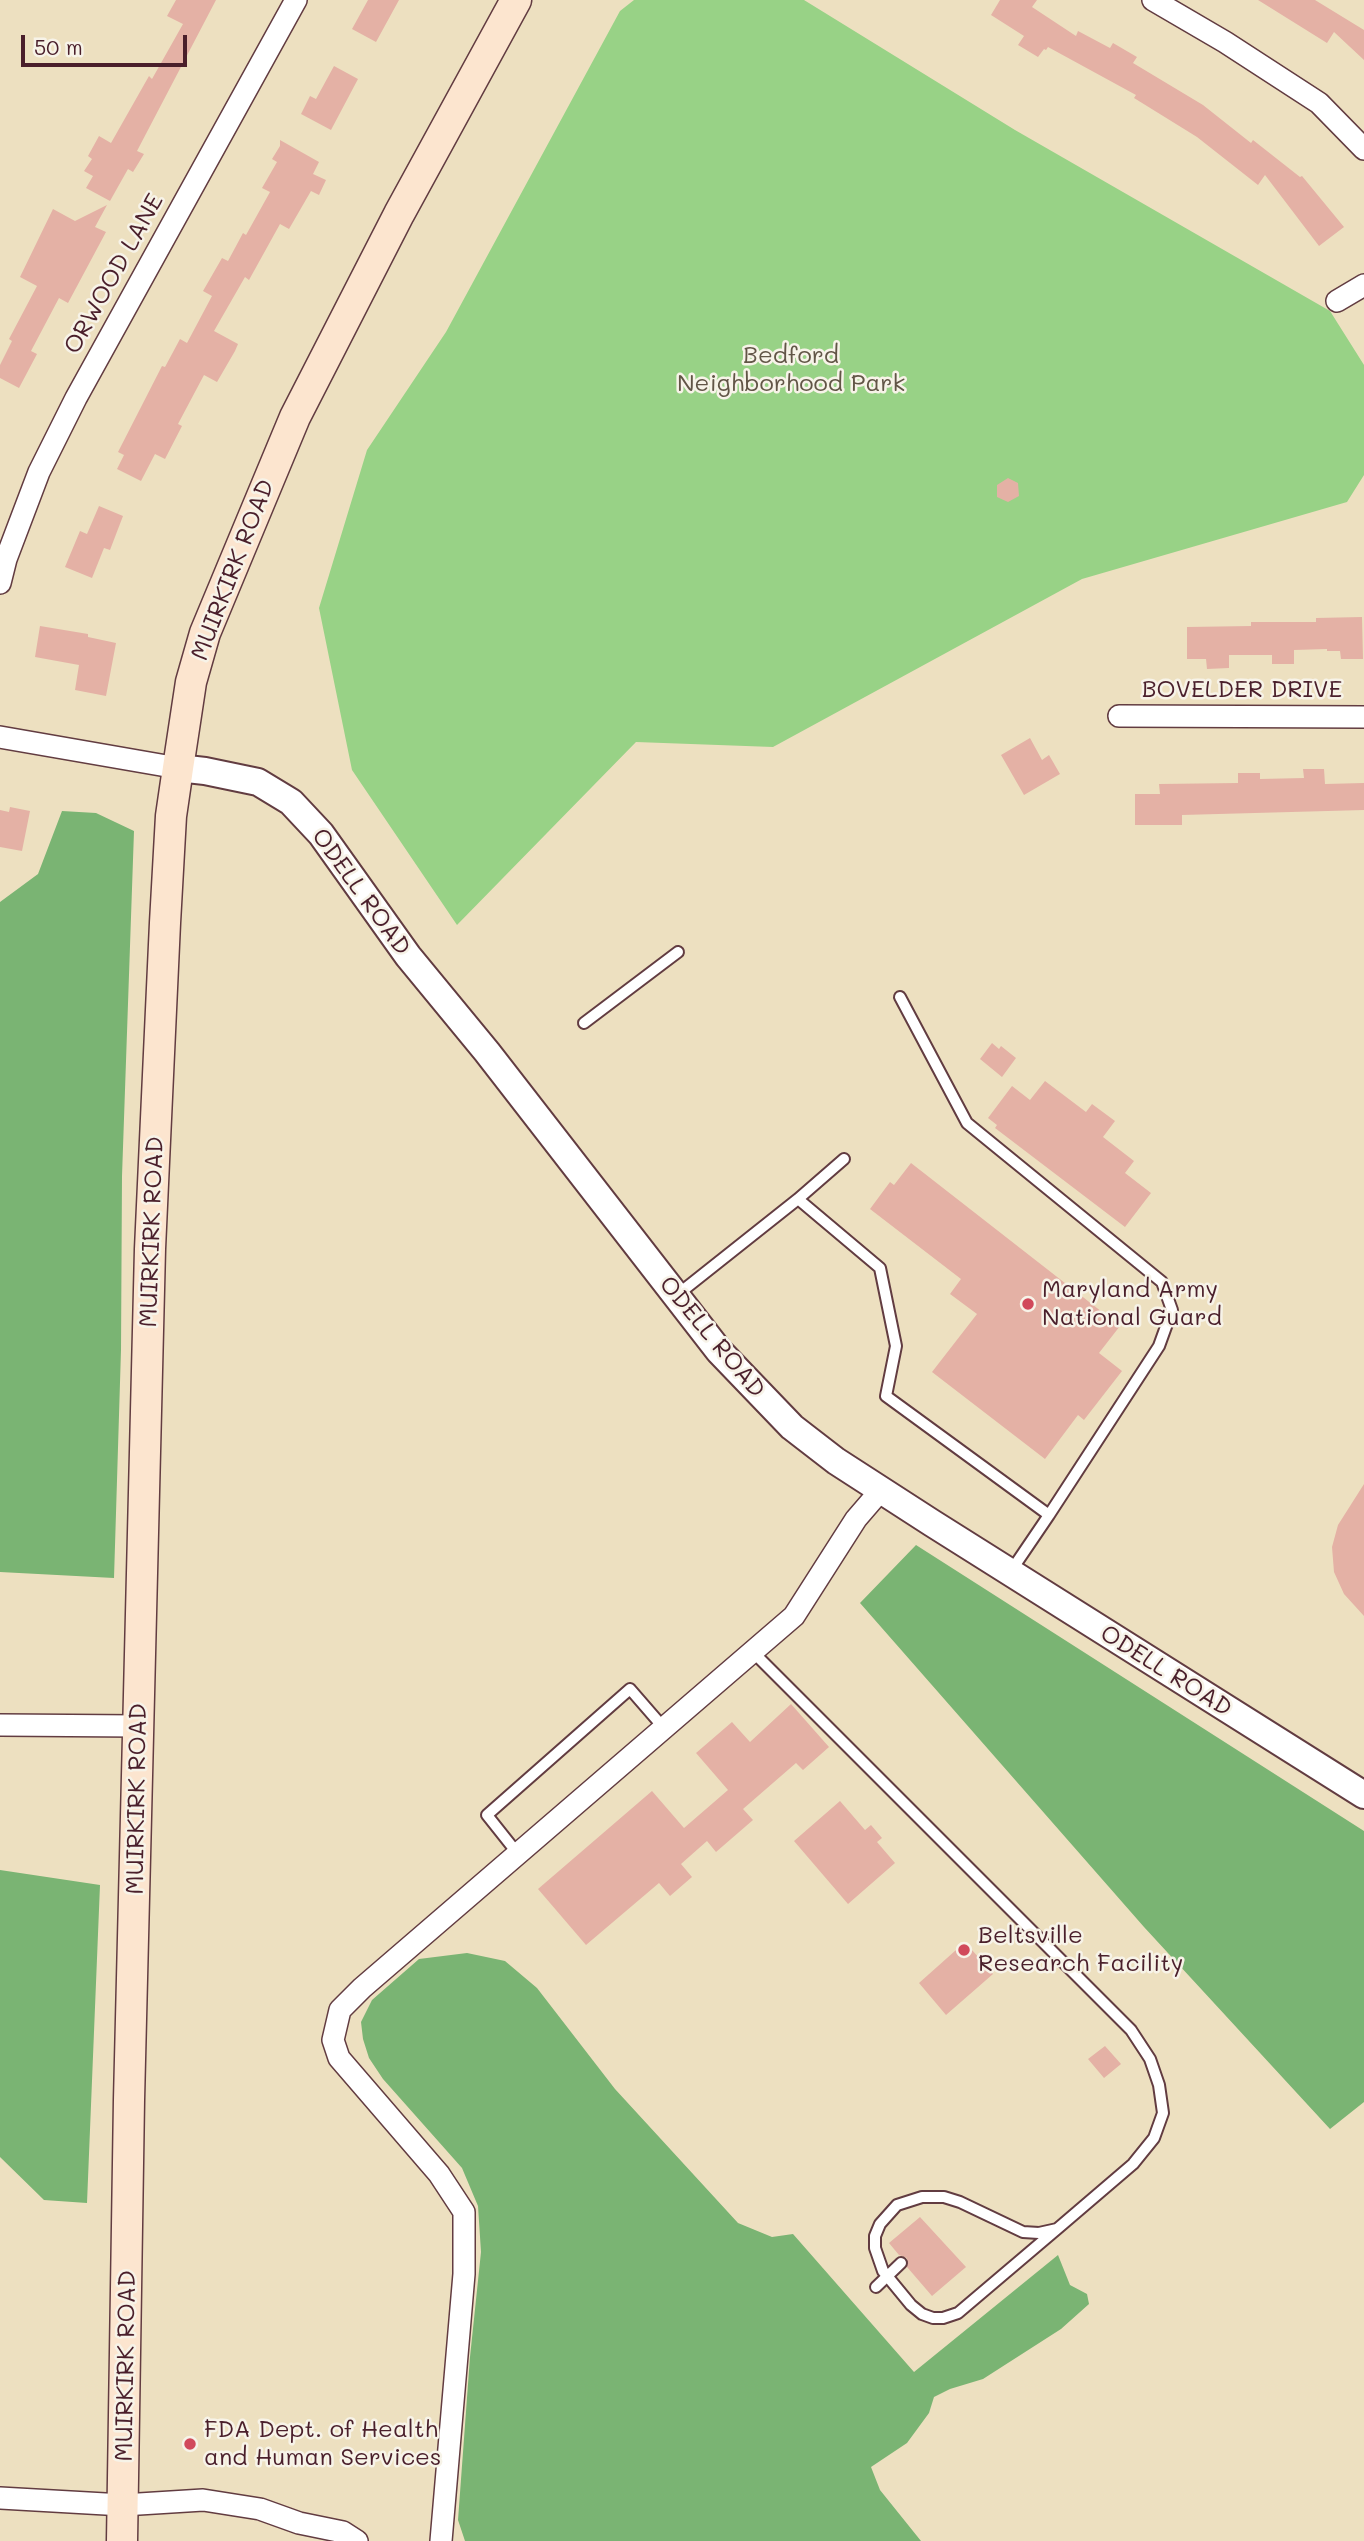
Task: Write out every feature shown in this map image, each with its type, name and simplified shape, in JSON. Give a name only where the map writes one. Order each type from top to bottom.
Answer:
[{"type":"main road","name":"MUIRKIRK ROAD","points":[[122,2541],[129,2100],[151,1222],[171,816],[191,682],[205,633],[295,417],[399,214],[516,0]]},
{"type":"street","name":"ORWOOD LANE","points":[[0,583],[6,559],[39,472],[76,398],[296,0]]},
{"type":"street","points":[[1153,0],[1320,103],[1364,149]]},
{"type":"street","points":[[1337,301],[1364,285]]},
{"type":"street","name":"BOVELDER DRIVE","points":[[1119,716],[1364,717]]},
{"type":"street","points":[[0,737],[178,768]]},
{"type":"street","name":"ODELL ROAD","points":[[178,768],[258,782],[291,802],[352,875],[408,956],[487,1052],[719,1351],[792,1427],[836,1461],[1010,1573],[1364,1795]]},
{"type":"street","points":[[441,2541],[464,2274],[464,2212],[439,2174],[339,2058],[333,2040],[340,2010],[362,1988],[794,1616],[856,1518],[881,1490]]},
{"type":"street","points":[[0,1725],[139,1726]]},
{"type":"street","points":[[0,2498],[123,2505],[203,2500],[260,2509],[299,2523],[343,2532],[357,2541]]},
{"type":"street","points":[[299,2523],[322,2541]]},
{"type":"lane","points":[[584,1023],[678,952]]},
{"type":"lane","points":[[900,997],[967,1123],[1162,1282],[1172,1310],[1159,1346],[1010,1573]]},
{"type":"lane","points":[[677,1295],[844,1159]]},
{"type":"lane","points":[[798,1199],[880,1268],[896,1346],[886,1396],[1049,1515]]},
{"type":"lane","points":[[753,1652],[1130,2031],[1150,2059],[1159,2085],[1163,2113],[1154,2138],[1133,2164],[965,2308],[958,2313],[943,2318],[922,2314],[887,2276],[878,2259],[875,2236],[888,2214],[897,2206],[922,2197],[944,2197],[960,2202],[1023,2231],[1039,2233],[1057,2229]]},
{"type":"lane","points":[[518,1854],[487,1815],[630,1689],[663,1727]]},
{"type":"lane","points":[[876,2287],[901,2263]]},
{"type":"green space","name":"Bedford Neighborhood Park","points":[[634,0],[804,0],[1015,130],[1330,311],[1364,365],[1364,475],[1347,502],[1082,579],[773,747],[636,742],[457,925],[352,770],[319,608],[367,450],[446,332],[620,11]]},
{"type":"green space","points":[[62,811],[96,813],[134,831],[122,1176],[121,1350],[114,1578],[0,1572],[0,902],[38,874]]},
{"type":"green space","points":[[916,1545],[1364,1831],[1364,2102],[1330,2129],[1144,1927],[860,1603]]},
{"type":"green space","points":[[0,1870],[100,1885],[87,2203],[44,2200],[0,2157]]},
{"type":"green space","points":[[467,1953],[505,1961],[537,1988],[615,2089],[738,2223],[772,2237],[793,2234],[914,2372],[1058,2255],[1070,2285],[1087,2294],[1089,2304],[1061,2329],[983,2379],[934,2397],[929,2413],[907,2443],[871,2467],[880,2490],[921,2541],[465,2541],[458,2520],[481,2252],[478,2206],[462,2168],[383,2079],[369,2058],[361,2022],[372,2000],[419,1959]]},
{"type":"building","points":[[176,0],[216,0],[137,151],[144,154],[133,172],[128,169],[110,201],[86,188],[93,176],[84,171],[92,159],[88,156],[99,136],[111,143],[149,76],[152,79],[183,24],[167,16]]},
{"type":"building","points":[[368,0],[399,0],[376,42],[352,29]]},
{"type":"building","points":[[1000,0],[1037,0],[1032,7],[1076,36],[1078,31],[1110,48],[1113,43],[1137,57],[1133,63],[1203,105],[1251,143],[1253,140],[1302,176],[1344,227],[1319,246],[1265,175],[1258,185],[1197,137],[1134,98],[1136,95],[1048,47],[1038,57],[1018,45],[1024,36],[991,15]]},
{"type":"building","points":[[1258,0],[1315,0],[1364,30],[1364,60],[1334,32],[1327,43]]},
{"type":"building","points":[[334,66],[358,79],[331,130],[301,114],[310,96],[316,99]]},
{"type":"building","points":[[280,140],[319,162],[313,174],[326,180],[319,195],[311,191],[289,229],[280,224],[249,280],[245,277],[214,331],[238,344],[235,351],[217,382],[204,375],[178,424],[182,426],[165,459],[155,454],[141,481],[117,469],[124,455],[118,452],[162,366],[165,367],[180,339],[187,343],[212,296],[203,291],[222,258],[228,261],[270,192],[262,188],[277,162],[272,159],[280,146]]},
{"type":"building","points":[[107,205],[95,227],[106,232],[68,303],[59,298],[31,351],[37,354],[19,388],[0,378],[0,365],[12,341],[9,339],[37,286],[20,277],[53,209],[75,221]]},
{"type":"building","points":[[1008,478],[1018,483],[1019,496],[1008,502],[997,497],[997,485]]},
{"type":"building","points":[[99,506],[123,516],[110,550],[104,548],[92,578],[65,567],[80,531],[87,534]]},
{"type":"building","points":[[1362,617],[1363,659],[1341,659],[1340,651],[1327,649],[1294,650],[1294,664],[1272,664],[1272,655],[1229,655],[1229,668],[1207,669],[1206,659],[1187,659],[1187,627],[1251,626],[1251,622],[1316,622],[1316,618]]},
{"type":"building","points":[[40,626],[88,634],[88,637],[116,643],[106,696],[75,690],[79,665],[35,657]]},
{"type":"building","points":[[1030,738],[1042,760],[1049,755],[1060,774],[1024,795],[1001,755]]},
{"type":"building","points":[[1303,769],[1324,769],[1325,784],[1364,783],[1364,810],[1182,815],[1182,825],[1135,825],[1135,794],[1160,794],[1159,784],[1238,783],[1238,773],[1260,773],[1260,779],[1304,778]]},
{"type":"building","points":[[10,807],[30,811],[22,851],[0,847],[0,810],[9,812]]},
{"type":"building","points":[[992,1043],[999,1049],[1001,1046],[1016,1058],[1002,1077],[980,1059]]},
{"type":"building","points":[[1045,1081],[1086,1112],[1092,1104],[1115,1121],[1103,1137],[1134,1161],[1125,1173],[1151,1193],[1125,1227],[995,1128],[997,1125],[988,1118],[1012,1086],[1030,1100]]},
{"type":"building","name":"Maryland Army National Guard","points":[[911,1163],[1120,1326],[1099,1353],[1122,1371],[1084,1420],[1078,1415],[1045,1459],[932,1372],[977,1314],[950,1294],[961,1279],[870,1209],[890,1182],[894,1185]]},
{"type":"building","points":[[1364,1484],[1364,1616],[1344,1594],[1334,1572],[1332,1547],[1338,1525]]},
{"type":"building","points":[[791,1704],[829,1747],[803,1770],[796,1763],[743,1809],[753,1820],[716,1852],[707,1841],[681,1864],[692,1877],[670,1896],[659,1883],[586,1945],[538,1889],[652,1791],[684,1828],[728,1790],[696,1753],[732,1722],[750,1742]]},
{"type":"building","points":[[840,1801],[865,1830],[871,1825],[882,1838],[877,1842],[895,1863],[848,1904],[794,1841]]},
{"type":"building","points":[[965,1942],[993,1974],[946,2015],[919,1983]]},
{"type":"building","points":[[1105,2046],[1121,2064],[1104,2078],[1088,2059]]},
{"type":"building","points":[[920,2217],[966,2267],[932,2296],[907,2267],[907,2258],[899,2255],[889,2243]]},
{"type":"place","name":"Maryland Army National Guard","points":[[1028,1304]]},
{"type":"place","name":"Beltsville Research Facility","points":[[964,1950]]},
{"type":"place","name":"FDA Dept. of Health and Human Services","points":[[190,2444]]}]
